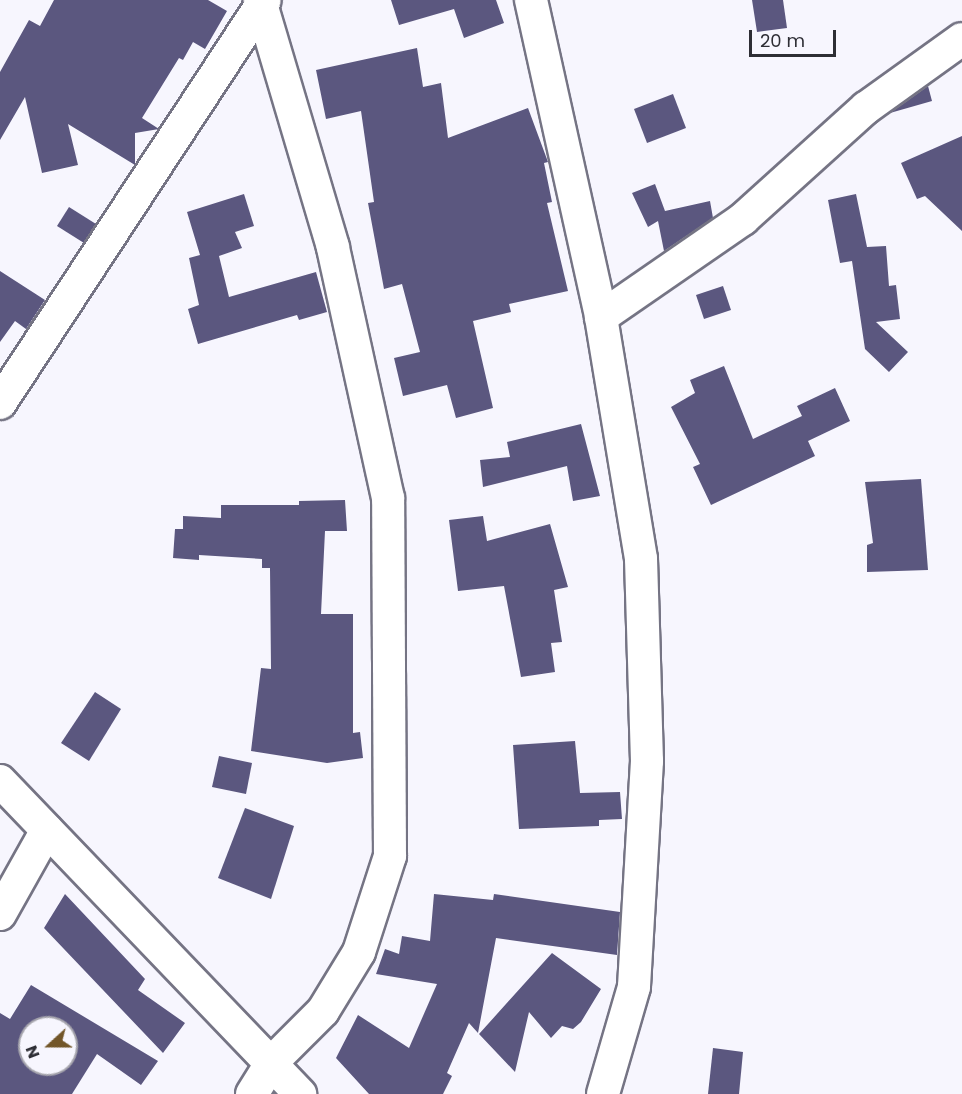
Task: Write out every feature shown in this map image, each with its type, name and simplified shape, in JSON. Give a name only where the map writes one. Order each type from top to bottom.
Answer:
[{"type":"street","points":[[531,0],[602,317],[641,559],[647,761],[634,987],[603,1094]]},
{"type":"street","points":[[0,403],[262,2]]},
{"type":"street","points":[[252,1094],[272,1062],[322,1011],[359,952],[390,856],[391,700],[388,498],[333,247],[262,2]]},
{"type":"street","points":[[602,317],[742,219],[866,108],[962,39]]},
{"type":"street","points":[[0,781],[272,1062],[300,1094]]},
{"type":"street","points":[[0,914],[47,830]]},
{"type":"building","points":[[54,0],[208,0],[227,11],[205,49],[193,42],[183,60],[179,58],[142,118],[159,129],[135,133],[135,165],[68,124],[78,165],[42,173],[25,97],[0,140],[0,72],[29,20],[40,26]]},
{"type":"building","points":[[391,0],[496,0],[504,23],[464,38],[454,9],[399,25]]},
{"type":"building","points":[[752,0],[783,0],[787,28],[757,32]]},
{"type":"building","points":[[417,48],[423,87],[441,83],[448,138],[528,108],[548,162],[544,163],[552,202],[547,203],[568,291],[509,304],[511,312],[473,321],[493,408],[456,418],[447,385],[403,396],[394,358],[420,352],[402,284],[384,289],[368,203],[374,202],[361,111],[326,119],[316,70]]},
{"type":"building","points":[[928,86],[932,101],[890,113]]},
{"type":"building","points":[[673,94],[686,128],[647,143],[634,109]]},
{"type":"building","points":[[962,136],[962,231],[925,196],[917,199],[901,163]]},
{"type":"building","points":[[655,184],[665,211],[710,201],[713,218],[664,251],[658,221],[648,227],[632,193]]},
{"type":"building","points":[[244,194],[254,226],[235,232],[242,248],[219,256],[229,297],[316,272],[327,312],[299,320],[297,315],[198,344],[188,309],[199,305],[189,258],[200,255],[187,212]]},
{"type":"building","points":[[856,194],[867,247],[886,246],[889,286],[896,285],[900,319],[876,322],[908,352],[889,372],[865,349],[852,261],[840,263],[828,200]]},
{"type":"building","points":[[69,207],[96,224],[84,243],[57,226]]},
{"type":"building","points":[[0,271],[45,300],[26,329],[15,321],[0,342]]},
{"type":"building","points":[[723,286],[731,310],[704,319],[696,295]]},
{"type":"building","points":[[724,366],[753,439],[802,416],[797,406],[835,388],[850,421],[808,441],[815,456],[711,505],[693,467],[700,464],[671,407],[695,393],[690,380]]},
{"type":"building","points":[[581,424],[600,496],[573,501],[567,466],[483,487],[480,460],[510,457],[507,442]]},
{"type":"building","points":[[921,479],[928,570],[867,572],[867,545],[873,543],[865,482]]},
{"type":"building","points":[[345,500],[347,531],[325,531],[321,614],[353,614],[353,733],[360,732],[363,758],[327,763],[251,751],[261,668],[271,669],[270,568],[262,568],[262,559],[199,555],[199,560],[173,558],[175,529],[183,529],[183,516],[221,518],[221,505],[299,505],[299,501]]},
{"type":"building","points":[[483,516],[487,541],[550,524],[568,587],[554,590],[562,642],[551,643],[555,672],[521,677],[504,586],[458,591],[449,520]]},
{"type":"building","points":[[95,692],[121,709],[89,761],[61,743]]},
{"type":"building","points":[[575,741],[580,793],[620,792],[622,819],[599,820],[599,826],[519,829],[513,745]]},
{"type":"building","points":[[219,756],[252,763],[246,794],[212,787]]},
{"type":"building","points":[[245,808],[294,826],[271,899],[218,878]]},
{"type":"building","points":[[65,894],[145,979],[138,990],[185,1023],[163,1053],[44,928]]},
{"type":"building","points":[[434,894],[493,900],[494,894],[620,912],[617,955],[496,938],[478,1033],[469,1023],[447,1073],[452,1076],[443,1094],[369,1094],[336,1058],[358,1015],[409,1048],[437,984],[376,974],[385,949],[399,954],[402,936],[430,941]]},
{"type":"building","points":[[552,953],[601,989],[581,1022],[573,1029],[562,1026],[551,1038],[529,1012],[515,1072],[479,1034]]},
{"type":"building","points":[[31,985],[158,1061],[141,1085],[97,1054],[72,1094],[0,1094],[0,1013],[10,1019]]},
{"type":"building","points":[[713,1048],[743,1052],[739,1094],[708,1094]]}]
